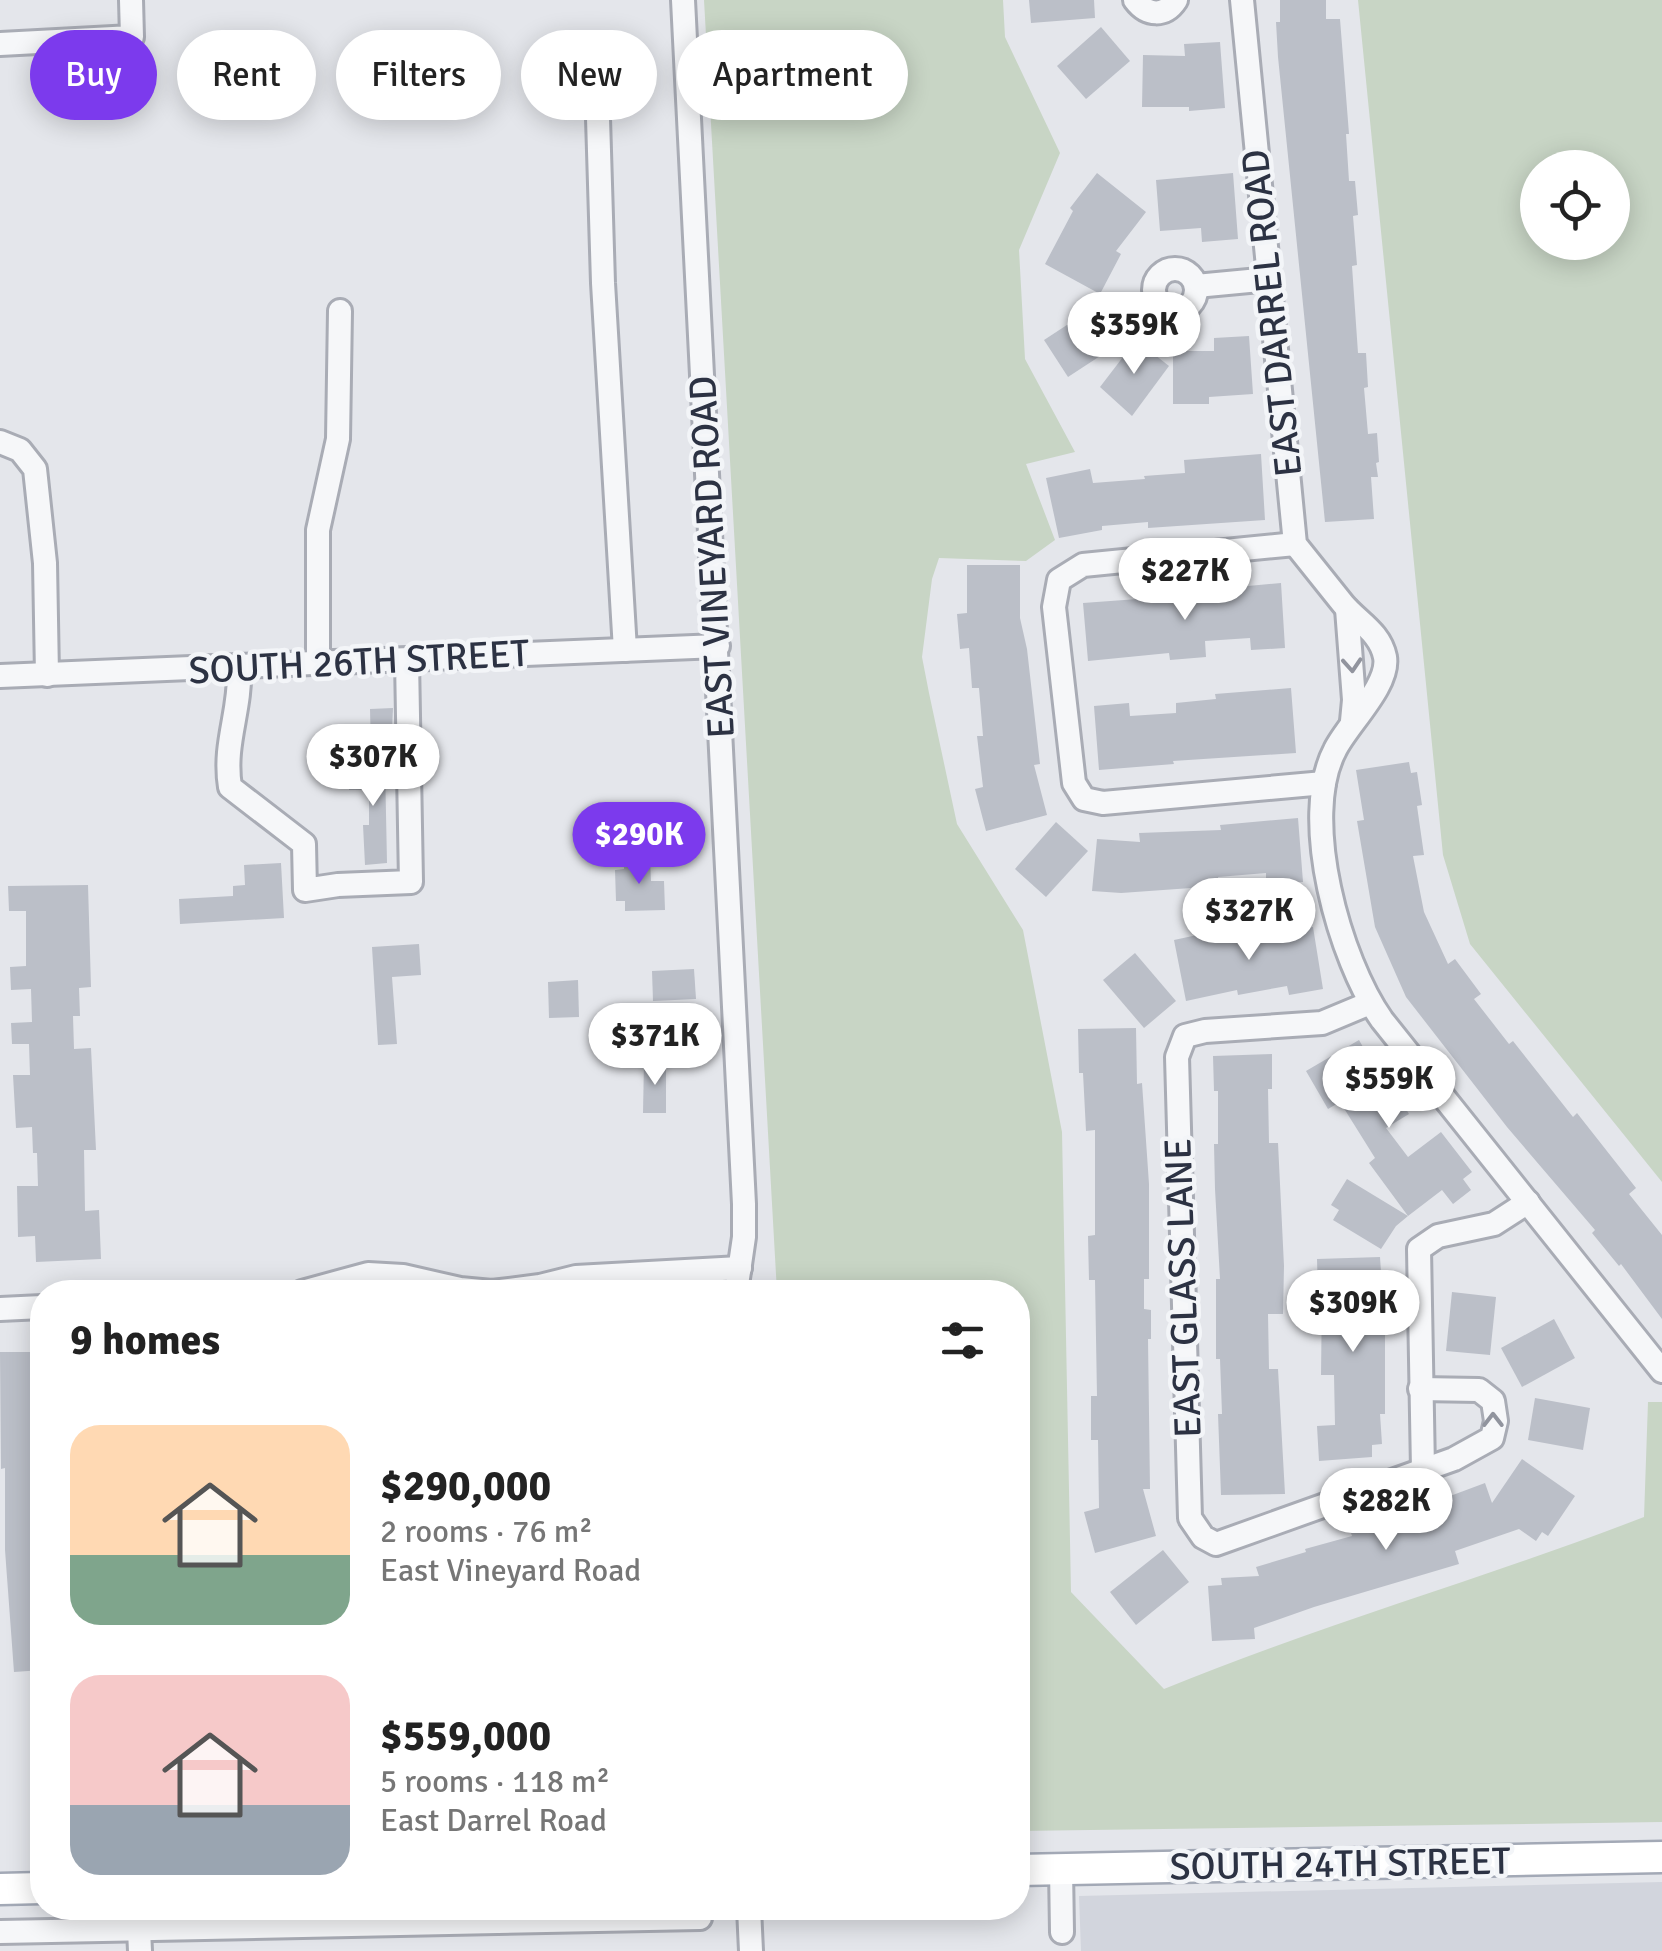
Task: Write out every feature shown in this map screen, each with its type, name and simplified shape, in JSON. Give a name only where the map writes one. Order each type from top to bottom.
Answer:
[{"type":"main road","name":"SOUTH 24TH STREET","points":[[1030,1870],[1662,1857]]},
{"type":"main road","points":[[0,1889],[30,1888]]},
{"type":"street","points":[[0,44],[132,36],[131,0]]},
{"type":"street","name":"EAST VINEYARD ROAD","points":[[683,0],[744,1204],[738,1280]]},
{"type":"street","points":[[1136,0],[1141,8],[1156,13],[1164,12],[1176,0]]},
{"type":"street","name":"EAST DARREL ROAD","points":[[1242,0],[1295,544]]},
{"type":"street","points":[[598,120],[603,284],[624,650]]},
{"type":"street","points":[[1196,286],[1270,279]]},
{"type":"street","points":[[318,664],[318,530],[338,439],[340,310]]},
{"type":"street","points":[[0,442],[20,450],[35,469],[45,563],[47,675]]},
{"type":"street","points":[[1324,783],[1102,803],[1084,799],[1074,784],[1054,606],[1059,580],[1083,565],[1295,544],[1347,609],[1374,633],[1386,660],[1380,681],[1332,754],[1324,783],[1323,848],[1342,940],[1370,1002],[1662,1370]]},
{"type":"street","points":[[1347,609],[1352,721]]},
{"type":"street","name":"SOUTH 26TH STREET","points":[[0,676],[718,646]]},
{"type":"street","points":[[239,668],[240,688],[226,759],[230,787],[304,844],[305,890],[411,882],[407,660]]},
{"type":"street","name":"EAST GLASS LANE","points":[[1370,1002],[1322,1022],[1185,1036],[1176,1057],[1190,1518],[1202,1538],[1216,1544],[1424,1470]]},
{"type":"street","points":[[1420,1389],[1479,1390],[1493,1401],[1496,1421],[1492,1438],[1480,1447],[1424,1470],[1420,1389],[1420,1250],[1438,1236],[1494,1224],[1528,1202]]},
{"type":"street","points":[[641,1280],[740,1268]]},
{"type":"street","points":[[346,1280],[368,1274],[421,1280]]},
{"type":"street","points":[[0,1309],[30,1308]]},
{"type":"street","points":[[1060,1869],[1062,1932]]},
{"type":"street","points":[[0,1932],[394,1920]]},
{"type":"street","points":[[750,1920],[751,1951]]},
{"type":"shaded area","points":[[1662,1882],[1662,1951],[1081,1951],[1079,1896]]},
{"type":"green space","points":[[704,0],[1003,0],[1005,37],[1060,153],[1019,250],[1025,359],[1075,452],[1026,464],[1055,540],[1026,561],[939,558],[932,579],[922,657],[957,824],[1023,930],[1062,1132],[1071,1592],[1164,1689],[1283,1643],[1644,1517],[1648,1402],[1662,1402],[1662,1822],[1030,1831],[1030,1280],[776,1280],[711,120],[908,120],[908,30],[706,30]]},
{"type":"green space","points":[[1358,0],[1662,0],[1662,1182],[1470,944],[1443,855]]},
{"type":"building","points":[[1029,0],[1094,0],[1095,18],[1031,23]]},
{"type":"building","points":[[1280,0],[1326,0],[1326,19],[1340,19],[1349,181],[1355,181],[1358,215],[1353,216],[1357,265],[1352,266],[1358,353],[1366,353],[1368,434],[1377,433],[1379,462],[1378,477],[1371,477],[1374,519],[1325,522],[1278,57],[1276,22],[1280,22]]},
{"type":"building","points":[[1101,27],[1130,61],[1086,99],[1057,66]]},
{"type":"building","points":[[1220,42],[1225,108],[1189,111],[1189,107],[1142,107],[1143,55],[1185,56],[1184,44]]},
{"type":"building","points":[[1097,173],[1146,212],[1116,251],[1121,254],[1100,294],[1045,264],[1073,211],[1070,208]]},
{"type":"building","points":[[1233,173],[1238,239],[1202,242],[1201,228],[1160,231],[1156,180]]},
{"type":"building","points":[[1099,304],[1123,341],[1068,377],[1044,340]]},
{"type":"building","points":[[1249,336],[1253,394],[1209,397],[1209,404],[1173,404],[1173,351],[1214,351],[1214,338]]},
{"type":"building","points":[[1136,340],[1169,366],[1132,416],[1100,387]]},
{"type":"building","points":[[1261,454],[1265,520],[1148,528],[1148,522],[1102,526],[1102,530],[1059,538],[1046,478],[1090,469],[1093,483],[1145,479],[1144,476],[1185,473],[1184,460]]},
{"type":"building","points":[[967,565],[1020,565],[1020,618],[1040,764],[1034,765],[1047,815],[986,831],[975,789],[983,787],[977,736],[983,736],[979,688],[972,688],[969,648],[960,649],[957,614],[967,613]]},
{"type":"building","points":[[1281,583],[1285,648],[1251,650],[1250,638],[1205,641],[1206,657],[1170,660],[1169,653],[1088,661],[1083,603],[1206,594],[1205,590]]},
{"type":"building","points":[[1291,688],[1296,753],[1099,770],[1094,706],[1129,703],[1130,716],[1176,713],[1176,703],[1216,699],[1215,694]]},
{"type":"building","points":[[393,708],[391,749],[371,749],[370,709]]},
{"type":"building","points":[[1409,762],[1411,773],[1417,772],[1422,805],[1417,806],[1424,855],[1413,856],[1424,912],[1448,964],[1455,959],[1481,994],[1474,999],[1573,1117],[1577,1113],[1636,1188],[1629,1194],[1662,1235],[1662,1319],[1406,997],[1375,927],[1357,821],[1364,820],[1356,770]]},
{"type":"building","points":[[349,764],[385,764],[387,863],[365,865],[363,825],[369,825],[369,790],[349,790]]},
{"type":"building","points":[[1298,818],[1303,882],[1266,884],[1266,873],[1218,877],[1219,886],[1121,893],[1092,891],[1097,839],[1140,842],[1139,833],[1221,830],[1220,825]]},
{"type":"building","points":[[1056,822],[1088,851],[1046,897],[1015,869]]},
{"type":"building","points":[[624,858],[650,858],[651,881],[664,881],[665,910],[625,911],[625,901],[616,901],[615,870],[624,869]]},
{"type":"building","points":[[281,863],[284,918],[180,924],[179,899],[233,896],[233,886],[245,885],[244,865]]},
{"type":"building","points":[[88,885],[91,987],[79,988],[80,1016],[73,1016],[74,1049],[91,1048],[96,1150],[84,1150],[85,1211],[99,1210],[101,1259],[36,1262],[35,1236],[18,1237],[17,1186],[38,1186],[32,1127],[16,1128],[13,1075],[30,1075],[29,1044],[12,1044],[11,1023],[32,1022],[31,989],[11,990],[10,967],[26,966],[26,911],[9,911],[8,886]]},
{"type":"building","points":[[1271,927],[1272,934],[1313,927],[1323,989],[1289,995],[1287,986],[1238,995],[1237,990],[1186,1001],[1174,940],[1216,931],[1218,937]]},
{"type":"building","points":[[419,944],[421,975],[392,977],[397,1044],[378,1045],[372,947]]},
{"type":"building","points":[[1135,953],[1176,1001],[1144,1028],[1103,980]]},
{"type":"building","points":[[694,969],[696,999],[653,1001],[652,971]]},
{"type":"building","points":[[578,980],[579,1017],[549,1018],[548,982]]},
{"type":"building","points":[[1136,1028],[1137,1084],[1142,1083],[1149,1184],[1149,1279],[1144,1279],[1144,1309],[1151,1310],[1150,1489],[1143,1489],[1156,1536],[1095,1553],[1084,1512],[1099,1508],[1098,1440],[1091,1440],[1091,1396],[1097,1396],[1095,1280],[1089,1280],[1088,1236],[1095,1235],[1095,1130],[1086,1131],[1078,1029]]},
{"type":"building","points":[[1359,1040],[1386,1087],[1391,1084],[1409,1114],[1386,1128],[1408,1157],[1441,1132],[1472,1172],[1463,1179],[1471,1190],[1453,1204],[1442,1190],[1408,1216],[1369,1163],[1375,1158],[1340,1102],[1328,1109],[1306,1071]]},
{"type":"building","points":[[1272,1054],[1269,1143],[1278,1143],[1284,1266],[1283,1314],[1268,1314],[1269,1369],[1278,1369],[1285,1494],[1221,1495],[1220,1359],[1216,1359],[1216,1279],[1220,1279],[1214,1144],[1218,1144],[1218,1091],[1214,1091],[1213,1056]]},
{"type":"building","points":[[644,1062],[666,1062],[666,1113],[643,1113]]},
{"type":"building","points":[[1347,1179],[1408,1216],[1381,1249],[1333,1220],[1339,1210],[1331,1205]]},
{"type":"building","points":[[1380,1257],[1385,1333],[1382,1444],[1372,1445],[1372,1457],[1319,1461],[1317,1426],[1335,1425],[1334,1375],[1321,1375],[1322,1293],[1318,1293],[1317,1259]]},
{"type":"building","points":[[1452,1292],[1496,1297],[1490,1355],[1446,1351]]},
{"type":"building","points":[[1554,1319],[1575,1358],[1522,1387],[1501,1348]]},
{"type":"building","points":[[0,1352],[30,1352],[30,1671],[14,1672],[5,1550],[5,1468],[1,1469]]},
{"type":"building","points":[[1535,1398],[1590,1408],[1583,1450],[1528,1440]]},
{"type":"building","points":[[1522,1459],[1575,1496],[1548,1536],[1542,1532],[1536,1541],[1519,1529],[1455,1551],[1459,1564],[1254,1628],[1255,1639],[1212,1641],[1208,1586],[1222,1585],[1221,1578],[1259,1576],[1256,1567],[1352,1536],[1351,1533],[1485,1483],[1492,1503]]},
{"type":"building","points":[[1163,1550],[1189,1582],[1136,1625],[1110,1592]]}]
